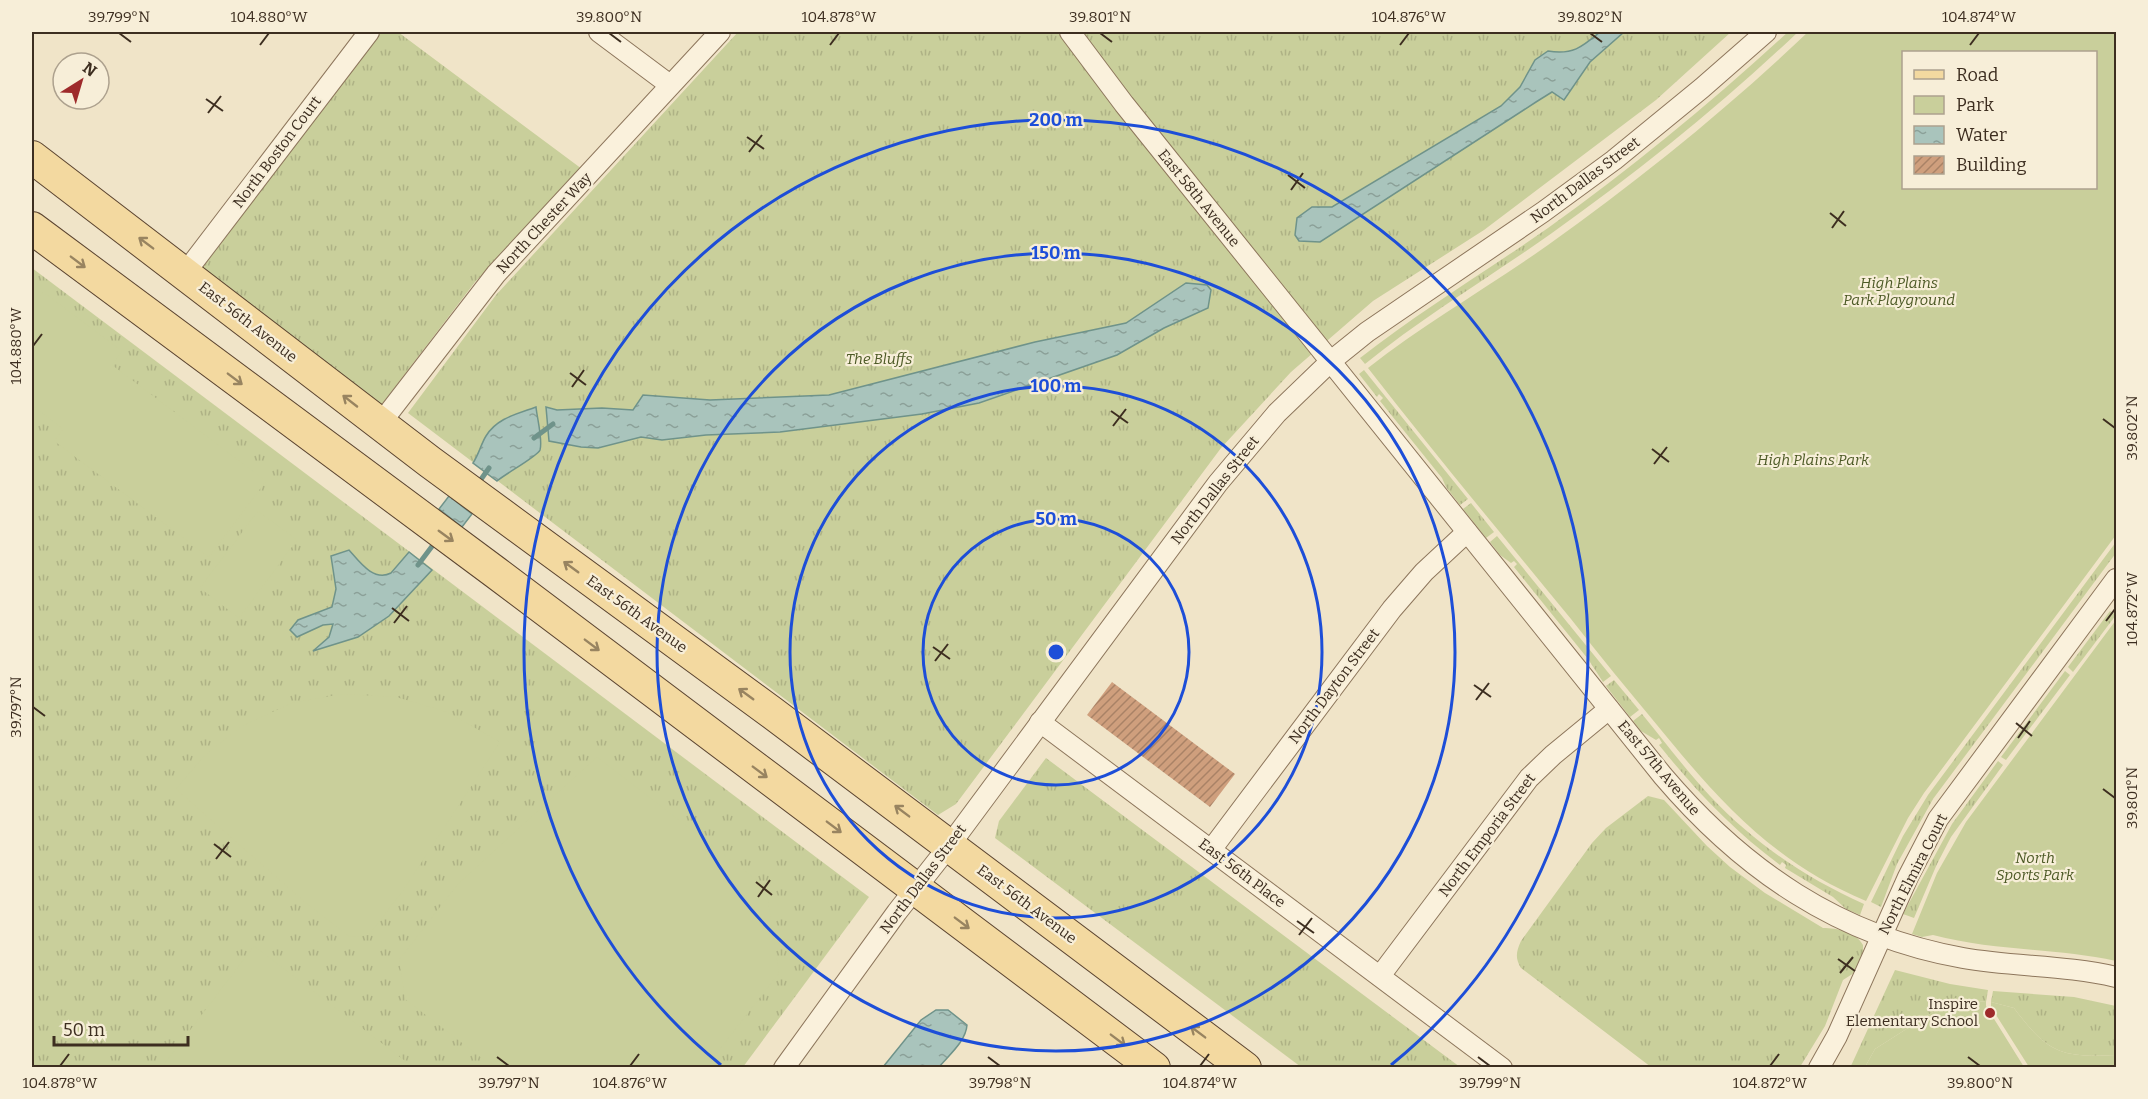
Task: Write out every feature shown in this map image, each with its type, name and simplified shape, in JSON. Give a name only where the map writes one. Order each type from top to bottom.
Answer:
[{"type":"main road","name":"East 56th Avenue","points":[[32,157],[430,462],[762,705],[1245,1068]]},
{"type":"main road","points":[[32,228],[495,572],[1154,1068]]},
{"type":"street","name":"North Boston Court","points":[[185,273],[369,32]]},
{"type":"street","points":[[599,32],[669,85]]},
{"type":"street","name":"North Chester Way","points":[[380,424],[496,274],[720,32]]},
{"type":"street","name":"East 58th Avenue","points":[[1070,32],[1124,104],[1331,362]]},
{"type":"street","name":"North Dallas Street","points":[[784,1068],[915,888],[949,846],[1230,468],[1271,420],[1331,362],[1387,317],[1543,212],[1614,160],[1766,32]]},
{"type":"street","name":"East 57th Avenue","points":[[1331,362],[1684,801],[1714,832],[1748,861],[1811,904],[1882,936],[1925,950],[2003,964],[2072,969],[2116,977]]},
{"type":"street","name":"North Dayton Street","points":[[1211,850],[1392,609],[1424,572],[1467,532]]},
{"type":"street","name":"North Elmira Court","points":[[1819,1068],[1837,1036],[1918,856],[1943,812],[2116,579]]},
{"type":"street","name":"North Emporia Street","points":[[1380,976],[1529,778],[1609,709]]},
{"type":"street","name":"East 56th Place","points":[[1040,722],[1502,1068]]},
{"type":"green space","points":[[381,32],[398,32],[582,169],[475,282],[379,408],[202,268]]},
{"type":"green space","name":"The Bluffs","points":[[738,32],[1731,32],[1656,100],[1484,230],[1373,301],[1291,372],[1221,448],[956,804],[938,815],[408,413],[496,295]]},
{"type":"green space","points":[[1788,32],[1798,32],[1709,112],[1616,186],[1552,233],[1410,329],[1365,364],[1360,358],[1429,308],[1548,228],[1610,182],[1701,109]]},
{"type":"green space","name":"High Plains Park","points":[[1808,32],[2116,32],[2116,535],[1924,793],[1908,818],[1866,901],[1803,868],[1775,848],[1726,804],[1680,753],[1368,368],[1548,245],[1616,195],[1714,116]]},
{"type":"green space","points":[[32,268],[869,897],[743,1067],[32,1067]]},
{"type":"green space","points":[[43,292],[122,351],[112,365],[266,481],[209,557],[54,441],[63,429],[32,405],[32,308]]},
{"type":"green space","points":[[1364,370],[1468,499],[1460,505],[1442,478],[1380,401],[1383,398],[1379,394],[1377,397],[1359,374]]},
{"type":"green space","points":[[1471,503],[1494,532],[1486,538],[1463,509]]},
{"type":"green space","points":[[258,511],[297,540],[239,618],[200,588]]},
{"type":"green space","points":[[1497,536],[1611,676],[1603,682],[1588,659],[1514,567],[1517,564],[1514,561],[1511,563],[1500,555],[1490,542]]},
{"type":"green space","points":[[2116,542],[2116,553],[1933,799],[1897,864],[1881,907],[1871,902],[1903,836],[1928,795]]},
{"type":"green space","points":[[2110,611],[2116,615],[2073,672],[2068,667]]},
{"type":"green space","name":"North Sports Park","points":[[2116,620],[2116,961],[1912,934],[1937,873],[1966,822]]},
{"type":"green space","points":[[2065,671],[2070,675],[2006,760],[2001,757]]},
{"type":"green space","points":[[1614,680],[1639,710],[1630,717],[1606,686]]},
{"type":"green space","points":[[342,694],[396,697],[447,712],[500,742],[404,889],[369,935],[350,937],[306,903],[176,789],[205,755],[242,726],[292,703]]},
{"type":"green space","points":[[32,703],[43,719],[32,727]]},
{"type":"green space","points":[[1642,714],[1692,776],[1744,829],[1801,871],[1864,904],[1860,915],[1846,909],[1833,897],[1785,868],[1786,865],[1782,862],[1780,865],[1731,824],[1673,762],[1659,745],[1662,743],[1659,738],[1656,740],[1641,731],[1633,721]]},
{"type":"green space","points":[[597,757],[766,887],[779,973],[706,1067],[500,1067],[483,1059],[405,999],[399,960],[457,885]]},
{"type":"green space","points":[[1046,758],[1460,1067],[1301,1067],[995,838],[999,821]]},
{"type":"green space","points":[[1998,761],[2003,765],[1951,837],[1914,918],[1903,914],[1952,824]]},
{"type":"green space","points":[[1648,796],[1664,800],[1707,846],[1730,867],[1765,893],[1823,928],[1851,934],[1863,945],[1863,952],[1854,973],[1843,980],[1825,1026],[1800,1067],[1651,1067],[1521,968],[1517,955],[1521,941],[1592,843],[1606,828]]},
{"type":"green space","points":[[254,946],[413,1067],[162,1067]]},
{"type":"green space","points":[[1895,970],[1950,984],[1988,990],[1986,1002],[1955,998],[1875,1049],[1865,1067],[1850,1068]]},
{"type":"green space","points":[[1993,991],[2074,997],[2116,1006],[2116,1055],[2081,1055],[2056,1049],[2036,1034],[2014,1008],[1991,1002]]},
{"type":"green space","points":[[1955,998],[1986,1002],[1986,1006],[2024,1067],[1865,1067],[1875,1049]]},
{"type":"green space","points":[[1991,1002],[2014,1008],[2036,1034],[2056,1049],[2081,1055],[2116,1055],[2116,1067],[2029,1067],[1991,1007]]},
{"type":"water","points":[[1600,32],[1624,32],[1590,62],[1564,100],[1552,92],[1320,242],[1299,241],[1295,235],[1297,218],[1312,207],[1332,207],[1501,106],[1520,87],[1535,60],[1548,51],[1564,52],[1577,49]]},
{"type":"water","points":[[1186,283],[1207,285],[1211,290],[1208,308],[1164,328],[1117,355],[979,403],[922,414],[780,432],[706,435],[662,440],[641,437],[598,448],[549,441],[546,407],[557,410],[602,408],[633,410],[643,395],[710,400],[829,395],[1035,342],[1126,323]]},
{"type":"water","points":[[536,407],[541,441],[538,453],[497,481],[473,463],[486,436],[496,425],[508,417]]},
{"type":"water","points":[[449,496],[472,514],[462,527],[439,509]]},
{"type":"water","points":[[349,550],[367,569],[378,575],[391,573],[409,552],[432,570],[389,616],[358,637],[313,651],[329,637],[333,624],[323,625],[297,637],[290,630],[298,620],[332,607],[336,589],[331,556]]},
{"type":"water","points":[[936,1010],[948,1010],[967,1025],[964,1037],[939,1067],[883,1067],[921,1020]]},
{"type":"building","points":[[1112,682],[1235,774],[1210,807],[1087,715]]},
{"type":"waterway","points":[[534,438],[553,424]]},
{"type":"waterway","points":[[477,485],[489,468]]},
{"type":"waterway","points":[[418,565],[436,541]]},
{"type":"place","name":"Inspire Elementary School","points":[[1990,1013]]},
{"type":"park label","name":"High Plains Park Playground","points":[[1899,292]]}]
